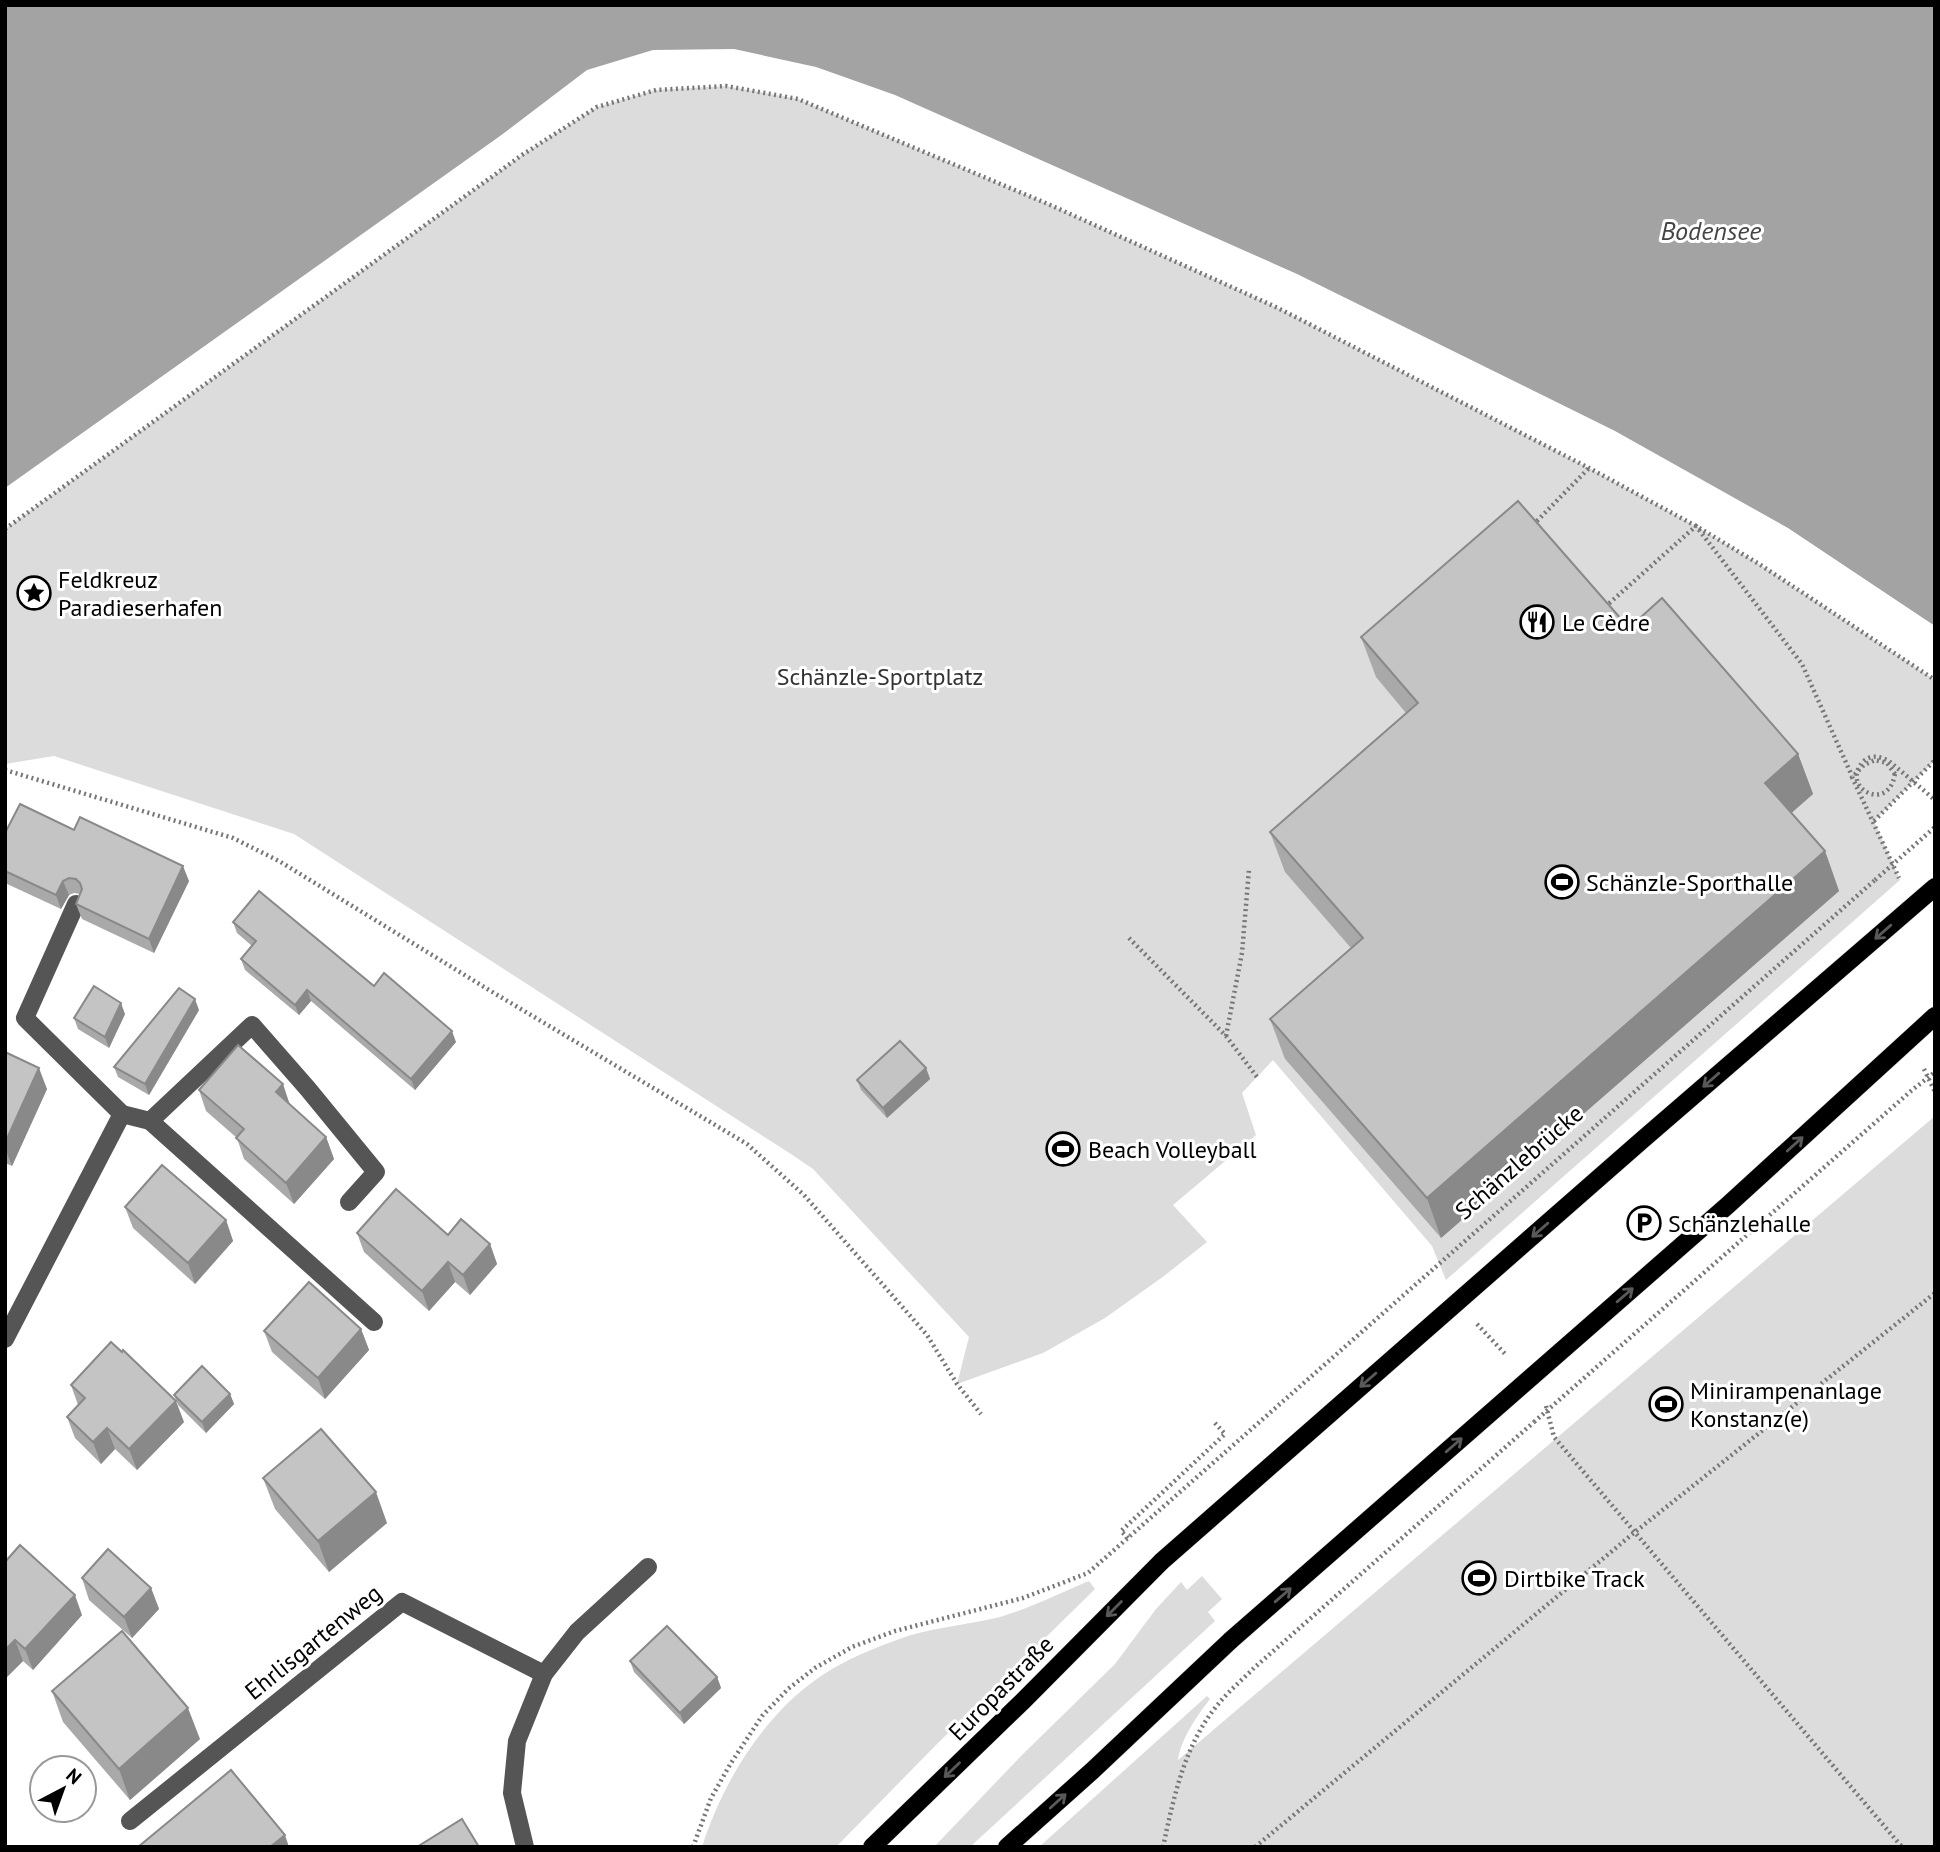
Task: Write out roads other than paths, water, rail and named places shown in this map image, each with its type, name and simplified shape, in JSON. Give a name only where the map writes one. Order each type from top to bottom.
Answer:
[{"type":"main road","name":"Europastraße","points":[[872,1847],[1162,1561],[1935,887]]},
{"type":"main road","points":[[1007,1847],[1231,1640],[1728,1205],[1935,1016]]},
{"type":"street","points":[[76,904],[25,1018],[122,1114],[150,1121],[374,1322]]},
{"type":"street","points":[[150,1121],[252,1025],[376,1172],[349,1202]]},
{"type":"street","points":[[5,1339],[122,1114]]},
{"type":"street","points":[[525,1847],[512,1793],[517,1741],[544,1674],[577,1632],[648,1567]]},
{"type":"street","name":"Ehrlisgartenweg","points":[[130,1821],[402,1602],[544,1674]]},
{"type":"water","name":"Bodensee","points":[[5,5],[1935,5],[1935,626],[1788,528],[1615,431],[1297,274],[895,95],[816,67],[734,49],[653,50],[587,70],[500,136],[5,488]]},
{"type":"place","name":"Feldkreuz Paradieserhafen","points":[[34,593]]},
{"type":"place","name":"Le Cèdre","points":[[1537,622]]},
{"type":"place","name":"Schänzle-Sporthalle","points":[[1562,882]]},
{"type":"place","name":"Beach Volleyball","points":[[1063,1149]]},
{"type":"place","name":"Schänzlehalle","points":[[1644,1223]]},
{"type":"place","name":"Minirampenanlage Konstanz(e)","points":[[1666,1404]]},
{"type":"place","name":"Dirtbike Track","points":[[1479,1578]]},
{"type":"park label","name":"Schänzle-Sportplatz","points":[[880,676]]}]
